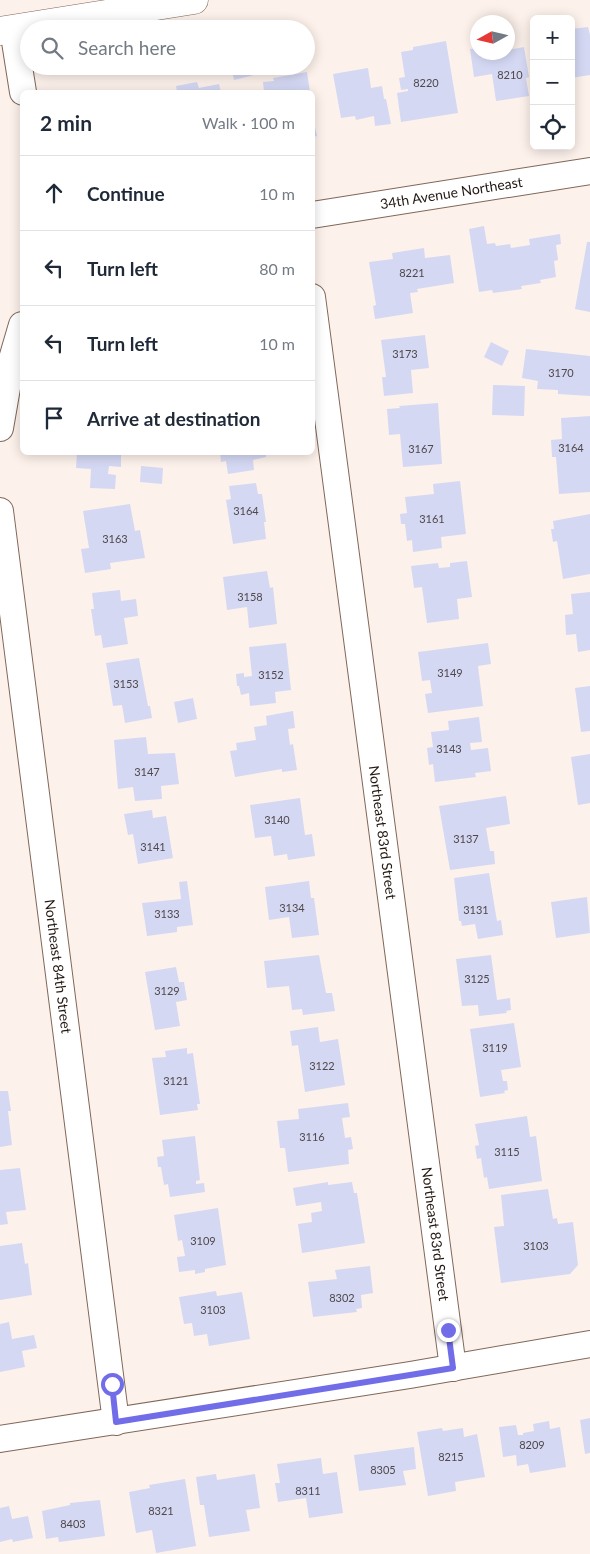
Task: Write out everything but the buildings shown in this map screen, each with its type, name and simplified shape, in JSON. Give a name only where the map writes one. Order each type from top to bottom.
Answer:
[{"type":"main road","points":[[69,20],[194,0]]},
{"type":"main road","points":[[6,30],[20,28]]},
{"type":"street","points":[[6,30],[22,90]]},
{"type":"street","name":"34th Avenue Northeast","points":[[315,215],[590,172]]},
{"type":"street","name":"Northeast 83rd Street","points":[[315,320],[453,1368]]},
{"type":"street","points":[[0,428],[12,359],[20,333]]},
{"type":"street","name":"Northeast 84th Street","points":[[0,511],[116,1422]]},
{"type":"street","points":[[0,1439],[453,1368],[586,1344]]},
{"type":"route","points":[[112,1384],[116,1422],[410,1375],[453,1368],[448,1330]]}]
